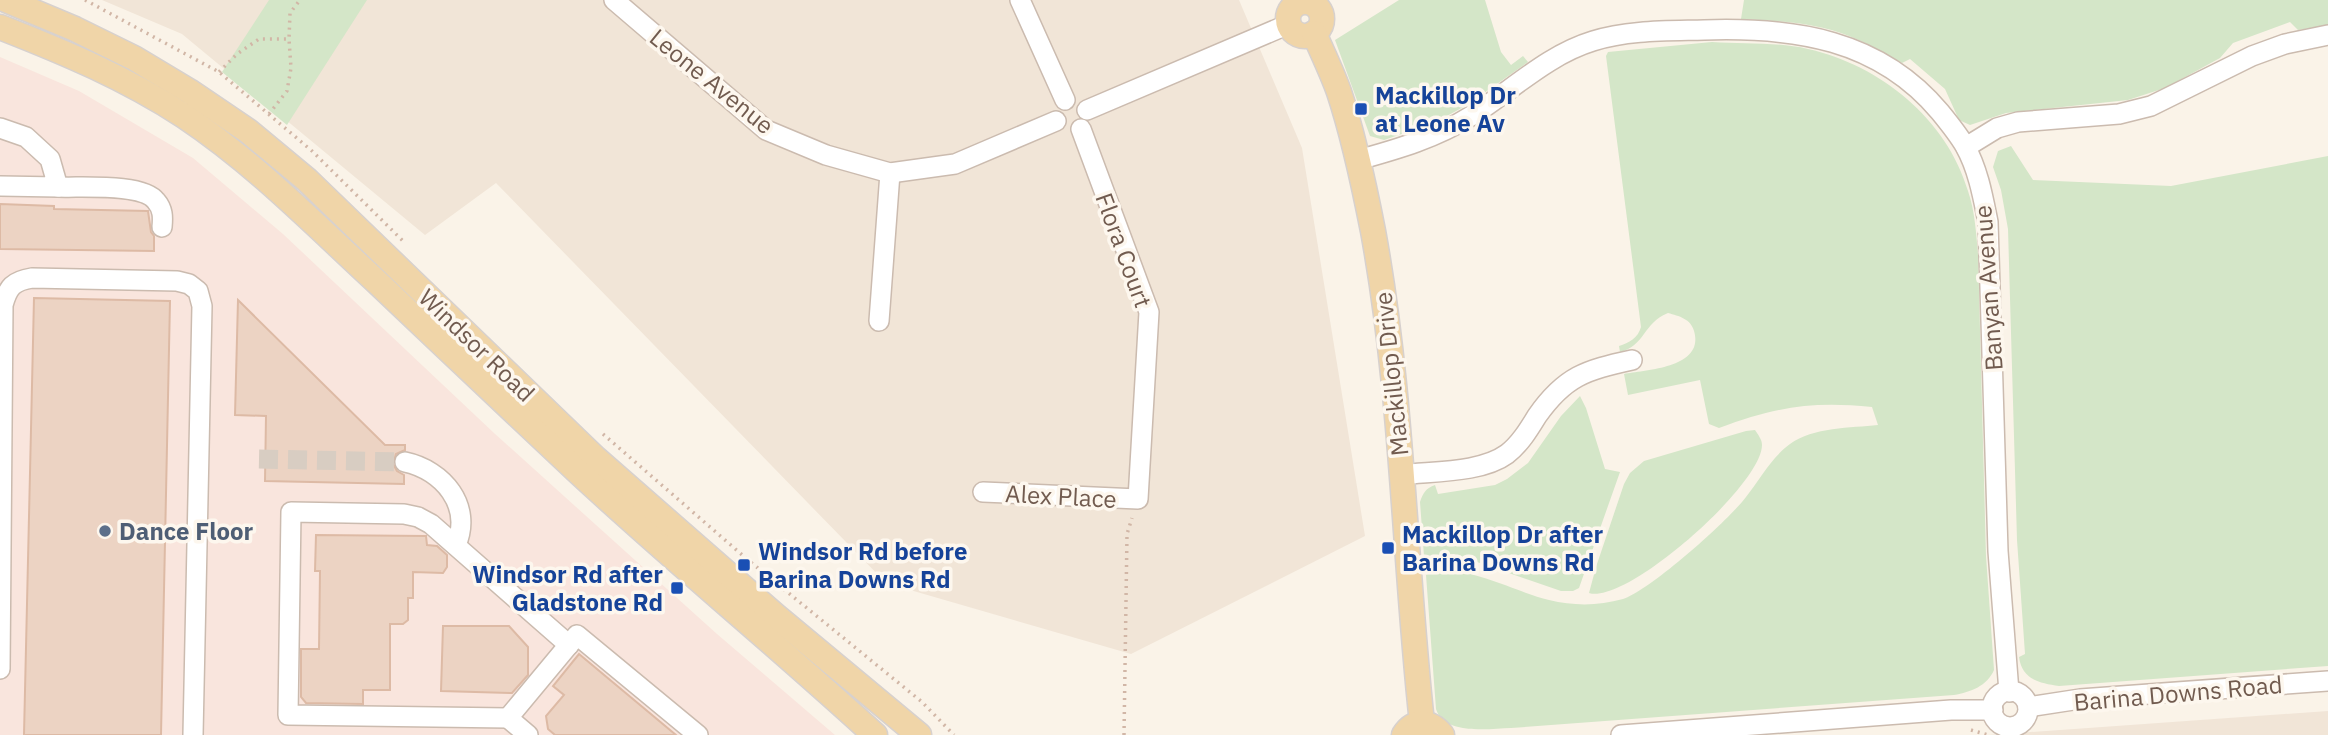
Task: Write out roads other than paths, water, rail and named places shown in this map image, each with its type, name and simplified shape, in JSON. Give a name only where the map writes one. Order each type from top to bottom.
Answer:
[{"type":"main road","name":"Windsor Road","points":[[6,0],[134,58],[248,131],[307,180],[594,457],[777,617],[919,735]]},
{"type":"main road","name":"Mackillop Drive","points":[[1295,9],[1294,32],[1314,33],[1338,91],[1358,160],[1382,287],[1397,405],[1413,641],[1423,731]]},
{"type":"main road","name":"Windsor Road","points":[[0,27],[65,52],[121,79],[184,116],[240,157],[291,200],[589,481],[875,735]]},
{"type":"street","name":"Leone Avenue","points":[[614,0],[766,130],[826,155],[890,173],[955,164],[1056,121]]},
{"type":"street","points":[[1020,0],[1065,100]]},
{"type":"street","points":[[1087,110],[1295,9]]},
{"type":"street","name":"Banyan Avenue","points":[[1358,160],[1438,134],[1469,117],[1559,55],[1592,41],[1626,34],[1723,29],[1795,33],[1833,41],[1868,55],[1901,75],[1928,98],[1966,147],[1984,201],[1990,248],[1997,551],[2009,692]]},
{"type":"street","points":[[1966,147],[1997,128],[2018,122],[2119,114],[2151,106],[2252,56],[2285,44],[2328,35]]},
{"type":"street","points":[[1073,98],[1082,102],[1087,110],[1088,118],[1081,130],[1062,130],[1056,121],[1054,115],[1058,105],[1065,100],[1073,98]]},
{"type":"street","points":[[0,128],[26,137],[50,159],[58,187]]},
{"type":"street","name":"Flora Court","points":[[1081,130],[1149,312],[1138,499]]},
{"type":"street","points":[[879,321],[890,173]]},
{"type":"street","points":[[0,187],[139,190],[155,198],[163,213],[162,227]]},
{"type":"street","points":[[0,669],[4,305],[7,293],[20,280],[32,278],[162,280],[189,284],[198,291],[202,306],[193,735]]},
{"type":"street","points":[[1401,475],[1479,466],[1496,460],[1508,453],[1522,438],[1560,387],[1593,368],[1632,360]]},
{"type":"street","points":[[405,462],[434,473],[447,484],[455,497],[461,512],[462,526],[456,545]]},
{"type":"street","name":"Alex Place","points":[[983,492],[1138,499]]},
{"type":"street","points":[[569,645],[456,545],[418,517],[404,514],[291,512],[288,715],[415,726],[508,718],[569,645],[577,635],[698,735]]},
{"type":"street","name":"Barina Downs Road","points":[[2028,707],[2080,699],[2328,681]]},
{"type":"street","points":[[2009,692],[2019,694],[2028,707],[2026,718],[2013,731],[1994,717],[1993,710],[1998,697],[2009,692]]},
{"type":"street","points":[[1621,735],[1951,710],[1993,710]]},
{"type":"street","points":[[508,718],[528,735]]},
{"type":"tunnel","points":[[259,459],[405,462]]},
{"type":"place","name":"Mackillop Dr at Leone Av","points":[[1361,109]]},
{"type":"place","name":"Dance Floor","points":[[105,531]]},
{"type":"place","name":"Mackillop Dr after Barina Downs Rd","points":[[1388,548]]},
{"type":"place","name":"Windsor Rd before Barina Downs Rd","points":[[744,565]]},
{"type":"place","name":"Windsor Rd after Gladstone Rd","points":[[677,588]]}]
